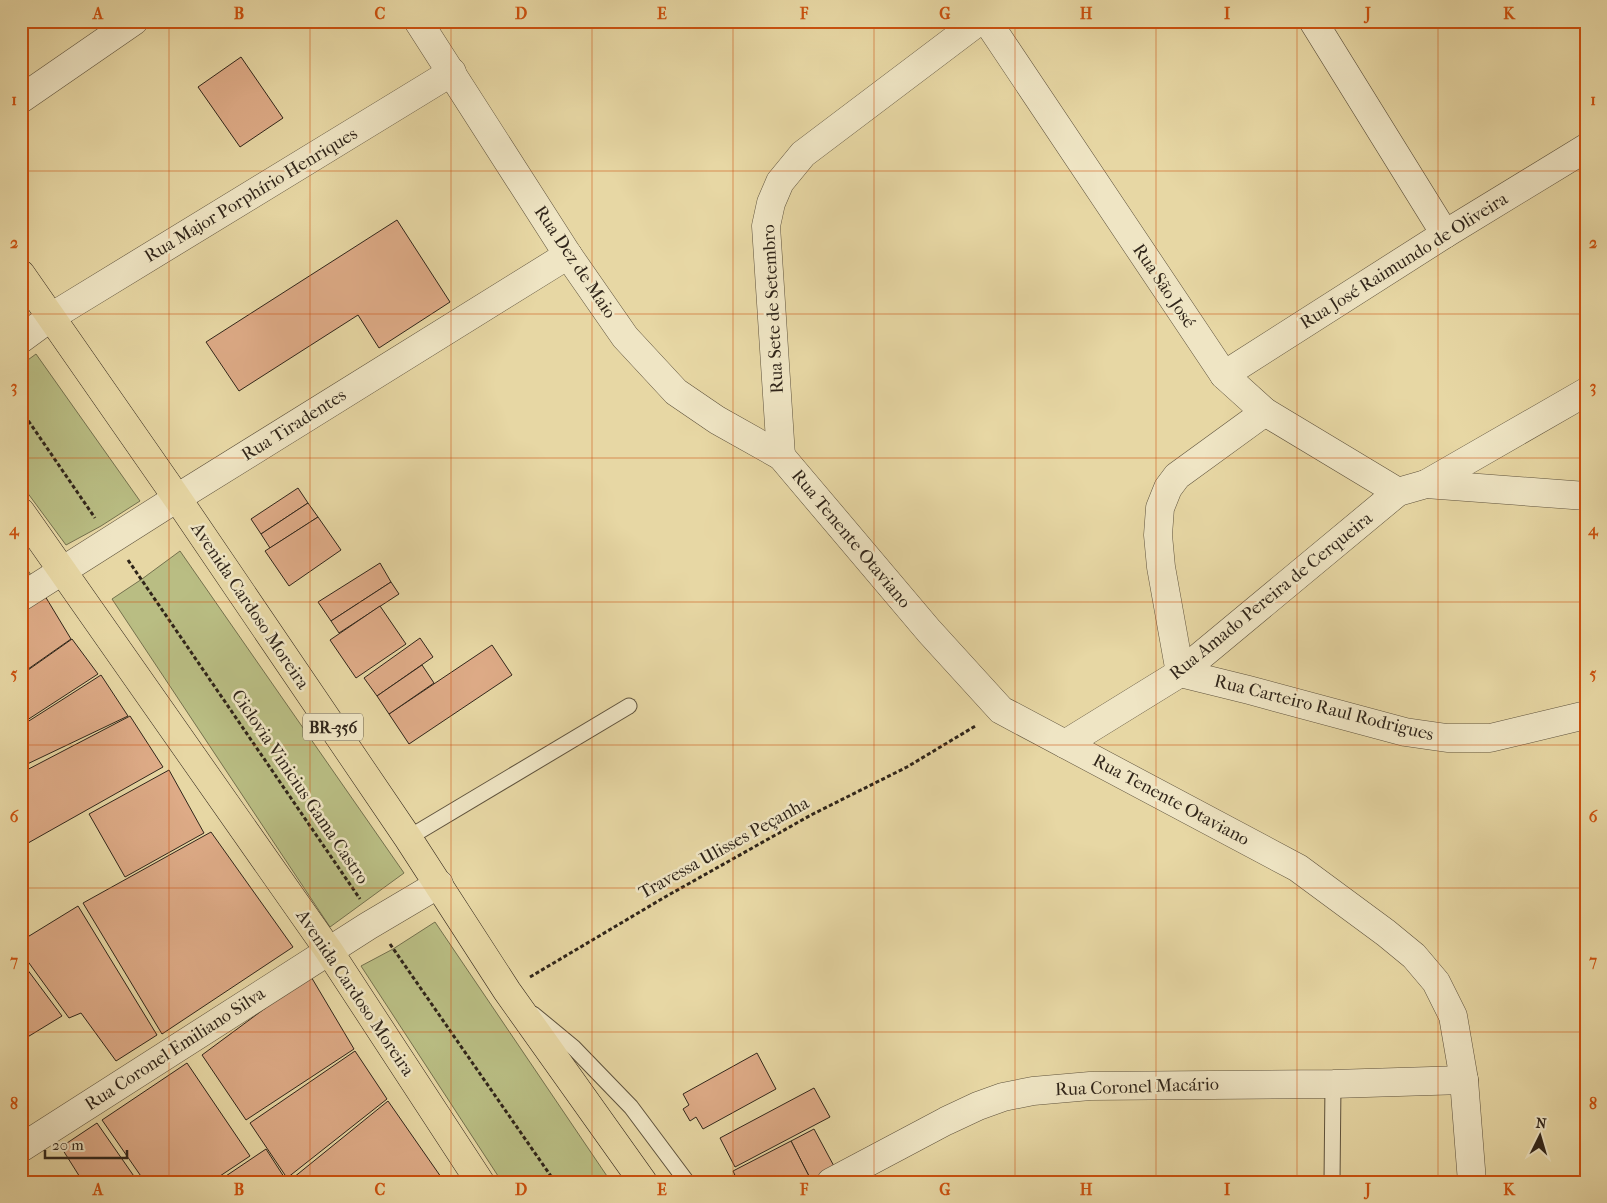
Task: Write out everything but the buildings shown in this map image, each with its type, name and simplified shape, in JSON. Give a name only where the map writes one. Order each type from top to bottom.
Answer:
[{"type":"highway","name":"Avenida Cardoso Moreira","points":[[21,274],[408,838],[508,991],[643,1182]]},
{"type":"highway","name":"Avenida Cardoso Moreira","points":[[21,512],[64,570],[329,951],[480,1182]]},
{"type":"street","points":[[21,99],[134,21]]},
{"type":"street","name":"Rua Dez de Maio","points":[[418,21],[568,255],[625,337],[676,392],[717,420],[781,456]]},
{"type":"street","name":"Rua Sete de Setembro","points":[[781,456],[766,226],[771,203],[780,182],[803,154],[979,21]]},
{"type":"street","name":"Rua São José","points":[[987,21],[1224,376],[1265,412],[1398,492]]},
{"type":"street","points":[[1313,21],[1445,234]]},
{"type":"street","name":"Rua Major Porphírio Henriques","points":[[51,318],[452,72]]},
{"type":"street","name":"Rua José Raimundo de Oliveira","points":[[1224,376],[1445,234],[1586,148]]},
{"type":"street","name":"Rua Tiradentes","points":[[21,597],[176,498],[568,255]]},
{"type":"street","points":[[21,338],[51,318]]},
{"type":"street","points":[[1398,492],[1426,484],[1586,392]]},
{"type":"street","points":[[1180,673],[1161,567],[1158,535],[1160,508],[1168,488],[1177,476],[1265,412]]},
{"type":"street","name":"Rua Tenente Otaviano","points":[[781,456],[923,623],[1001,710],[1298,868],[1414,956],[1436,982],[1453,1016],[1464,1080],[1472,1182]]},
{"type":"street","points":[[1426,484],[1586,496]]},
{"type":"street","name":"Rua Amado Pereira de Cerqueira","points":[[1065,744],[1180,673],[1398,492]]},
{"type":"street","name":"Rua Carteiro Raul Rodrigues","points":[[1180,673],[1405,732],[1447,738],[1490,738],[1586,715]]},
{"type":"street","name":"Rua Coronel Emiliano Silva","points":[[23,1143],[375,922],[439,884]]},
{"type":"street","name":"Rua Coronel Macário","points":[[831,1182],[978,1106],[1033,1091],[1090,1086],[1333,1084],[1464,1080]]},
{"type":"lane","points":[[408,838],[629,706]]},
{"type":"lane","name":"Avenida Cardoso Moreira","points":[[508,991],[573,1047],[611,1084],[631,1107],[687,1182]]},
{"type":"lane","points":[[1332,1182],[1333,1084]]},
{"type":"path","name":"Ciclovia Vinicius Gama Castro","points":[[21,410],[101,526],[113,539],[555,1182]]},
{"type":"path","name":"Travessa Ulisses Peçanha","points":[[508,991],[665,897],[811,815],[908,767],[958,737]]},
{"type":"green space","points":[[36,354],[140,501],[101,526],[66,545],[21,484],[21,365]]},
{"type":"green space","points":[[180,551],[404,873],[330,927],[112,599]]},
{"type":"green space","points":[[21,560],[33,578],[21,586]]},
{"type":"green space","points":[[435,922],[611,1182],[502,1182],[361,966],[393,949]]}]
